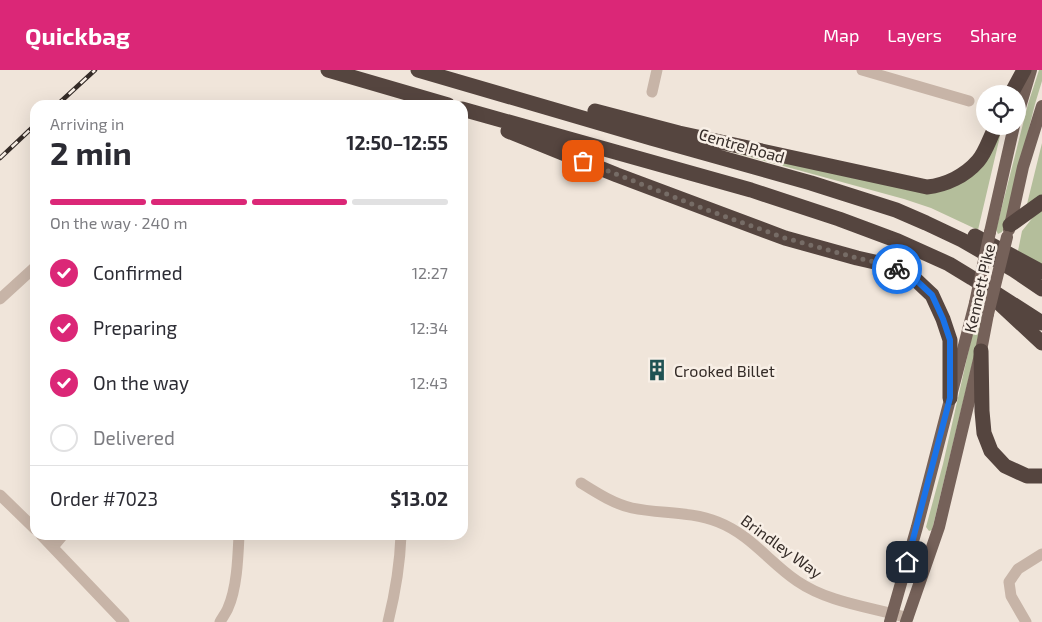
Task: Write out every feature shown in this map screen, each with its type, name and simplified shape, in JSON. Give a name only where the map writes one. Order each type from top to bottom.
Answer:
[{"type":"highway","points":[[328,70],[430,100]]},
{"type":"highway","name":"Centre Road","points":[[418,70],[811,183],[896,210],[962,240],[1014,270],[1042,289]]},
{"type":"highway","points":[[431,70],[679,133],[927,187],[949,182],[971,168],[979,160],[992,135]]},
{"type":"highway","points":[[1016,85],[1024,70]]},
{"type":"highway","points":[[468,113],[751,190],[839,219],[926,253],[972,278],[1042,323]]},
{"type":"highway","points":[[468,113],[707,210],[785,238],[892,266],[916,280],[932,295],[948,333],[950,340],[950,398]]},
{"type":"highway","points":[[811,183],[848,189],[903,204],[963,230],[1042,272]]},
{"type":"highway","points":[[1009,231],[1042,202]]},
{"type":"highway","points":[[972,278],[1042,343]]},
{"type":"highway","points":[[981,351],[984,434],[991,451],[1005,466],[1026,476],[1042,476]]},
{"type":"main road","points":[[1026,87],[1031,70]]},
{"type":"main road","name":"Kennett Pike","points":[[907,620],[939,527],[1023,167],[1042,106]]},
{"type":"main road","name":"Kennett Pike","points":[[891,618],[917,527],[975,303],[1012,135]]},
{"type":"street","points":[[652,92],[656,70]]},
{"type":"street","points":[[862,70],[969,101]]},
{"type":"street","points":[[0,299],[30,272]]},
{"type":"street","name":"Brindley Way","points":[[581,483],[605,497],[630,507],[692,515],[716,521],[750,541],[805,586],[829,597],[891,618],[907,620]]},
{"type":"street","points":[[0,495],[30,524]]},
{"type":"street","points":[[46,540],[124,622]]},
{"type":"street","points":[[53,547],[59,540]]},
{"type":"street","points":[[220,622],[228,608],[234,588],[239,540]]},
{"type":"street","points":[[388,622],[392,607],[401,540]]},
{"type":"street","points":[[1026,622],[1011,596],[1009,582],[1018,569],[1042,554]]},
{"type":"green space","points":[[1039,70],[1042,70],[1042,81],[1004,228],[998,234],[996,230],[1020,135],[1026,135],[1028,104]]},
{"type":"green space","points":[[996,135],[1000,135],[978,230],[931,208],[904,199],[717,148],[942,189]]},
{"type":"green space","points":[[1042,143],[1042,196],[1027,204]]},
{"type":"green space","points":[[1042,209],[1042,265],[1018,251],[1022,231]]},
{"type":"green space","points":[[983,308],[985,311],[932,530],[929,531],[926,527],[943,464],[976,318],[978,311]]},
{"type":"railway","points":[[62,100],[95,70]]},
{"type":"railway","points":[[0,158],[30,130]]},
{"type":"way so far","points":[[583,161],[707,210],[785,238],[892,266],[897,269]]},
{"type":"place","name":"Crooked Billet","points":[[657,370]]},
{"type":"route","points":[[897,269],[916,280],[932,295],[950,340],[950,398],[907,562]]}]
